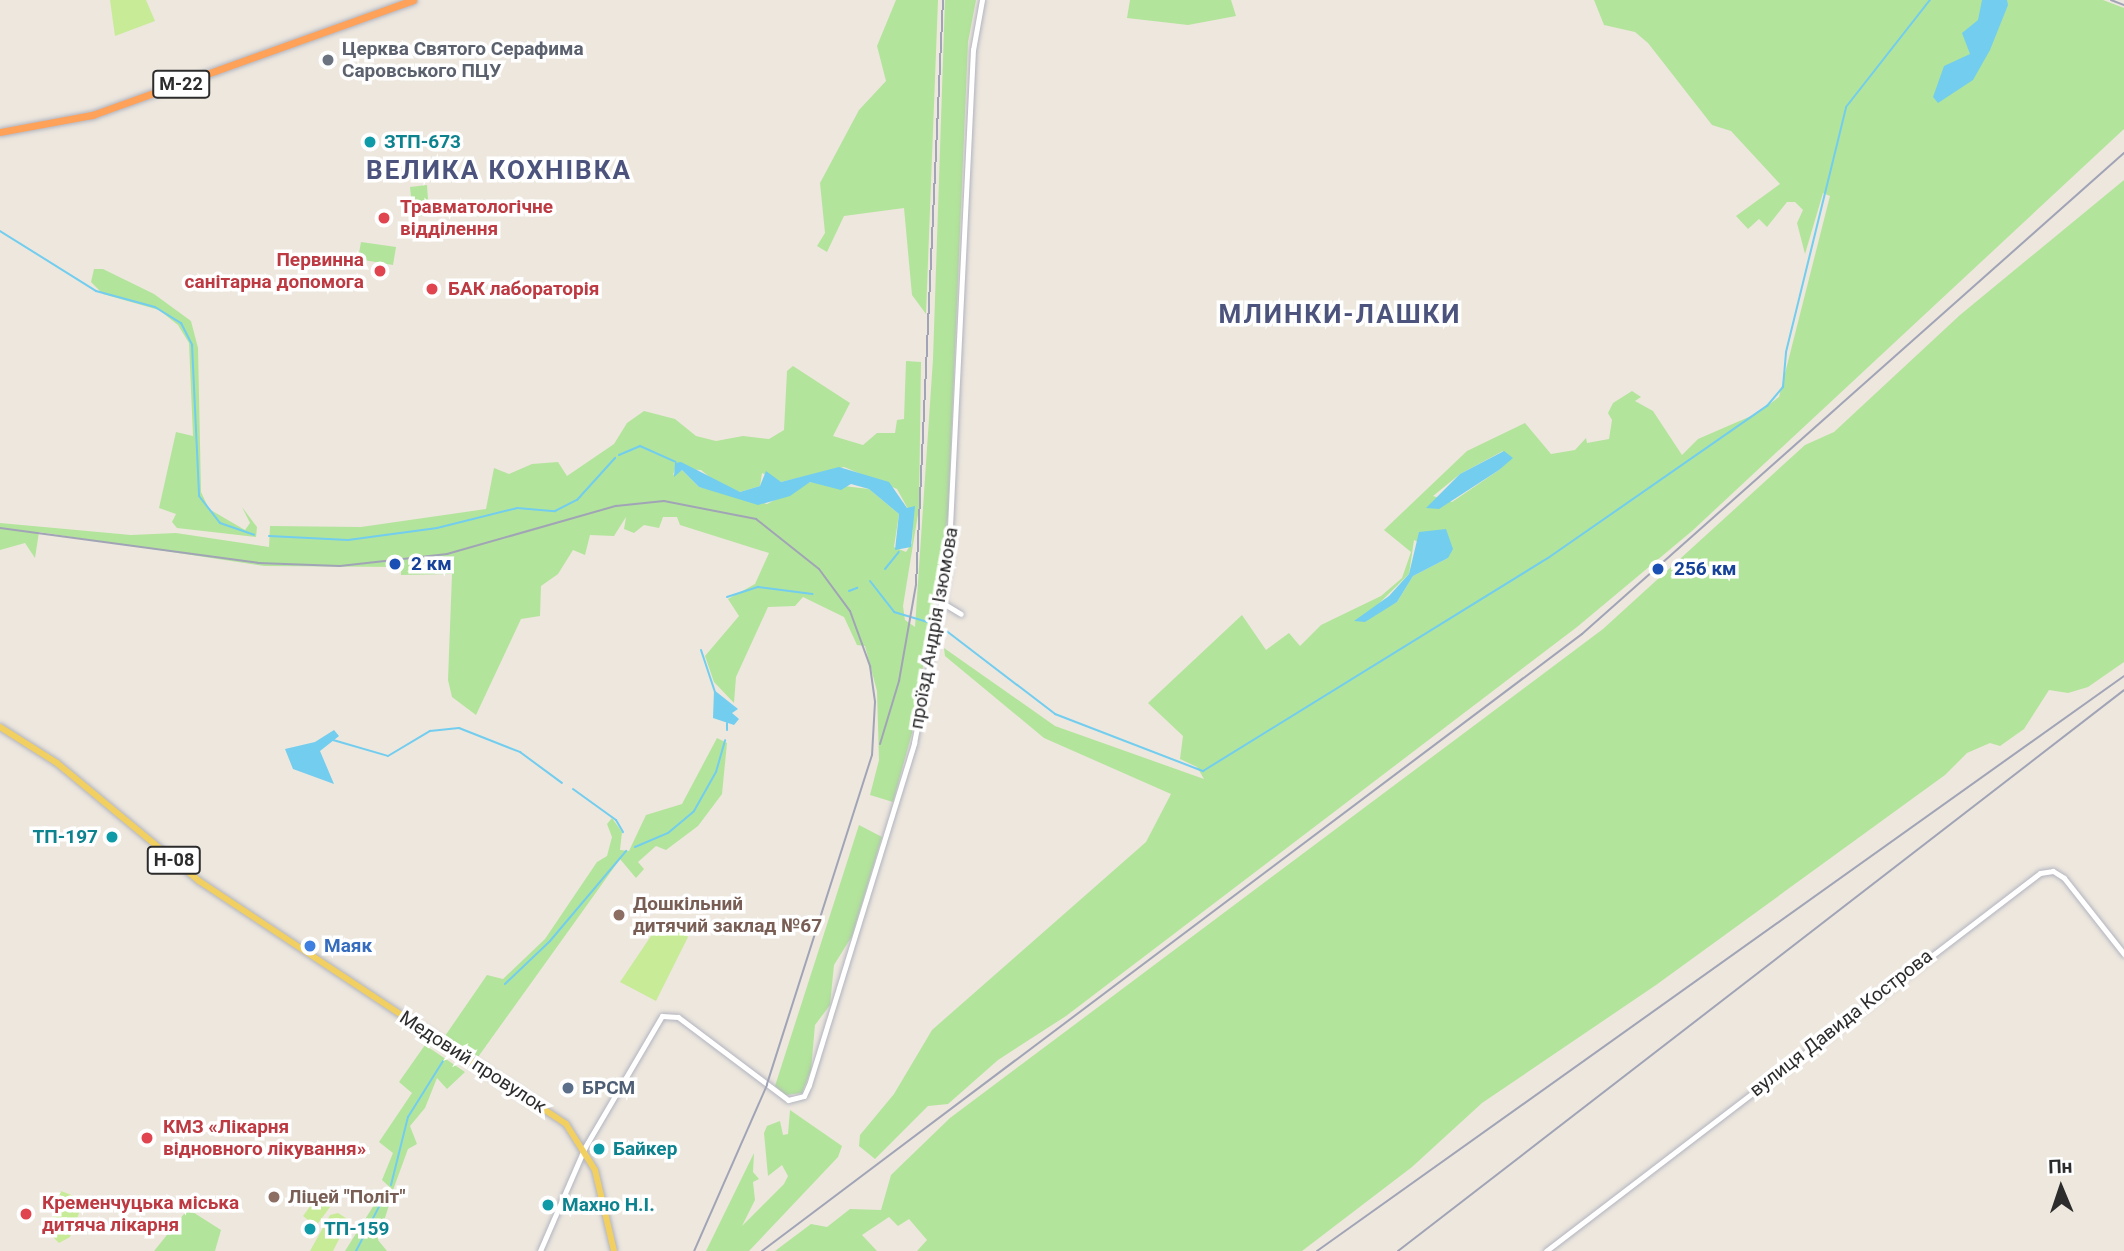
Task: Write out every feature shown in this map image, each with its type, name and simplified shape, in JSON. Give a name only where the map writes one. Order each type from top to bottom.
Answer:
[{"type":"highway","name":"М-22","points":[[0,132],[102,112],[413,0]]},
{"type":"main road","name":"Медовий провулок","points":[[0,727],[57,763],[199,881],[566,1124],[585,1147]]},
{"type":"main road","name":"Н-08","points":[[585,1147],[602,1190],[614,1251]]},
{"type":"street","name":"проїзд Андрія Ізюмова","points":[[585,1147],[662,1016],[678,1017],[788,1101],[804,1096],[830,1021],[914,743],[941,602],[952,515],[973,50],[982,0]]},
{"type":"street","points":[[941,602],[961,614]]},
{"type":"street","name":"вулиця Давида Кострова","points":[[1546,1251],[2040,873],[2053,871],[2064,878],[2124,954]]},
{"type":"street","points":[[540,1251],[585,1147]]},
{"type":"green space","points":[[110,0],[146,0],[155,21],[115,36]]},
{"type":"green space","points":[[896,0],[938,0],[926,314],[912,295],[904,208],[844,216],[827,252],[817,246],[825,233],[820,183],[859,110],[886,81],[877,46]]},
{"type":"green space","points":[[945,0],[976,0],[968,42],[948,515],[912,733],[893,802],[870,795],[879,760],[877,691],[865,646],[857,645],[844,617],[803,597],[795,606],[768,607],[736,677],[734,703],[714,682],[705,656],[739,616],[728,599],[755,584],[769,553],[680,525],[677,517],[663,517],[659,528],[644,525],[634,533],[624,529],[626,517],[614,536],[590,535],[585,555],[573,550],[558,574],[541,586],[540,616],[521,619],[476,715],[452,697],[448,680],[452,574],[401,575],[401,567],[264,566],[39,532],[35,558],[25,543],[0,550],[0,523],[131,535],[176,533],[269,547],[270,526],[361,527],[486,509],[494,468],[509,474],[532,464],[558,462],[567,476],[614,444],[627,423],[644,411],[675,419],[696,436],[716,441],[743,436],[769,439],[784,430],[787,371],[793,366],[850,403],[833,436],[863,445],[877,433],[895,433],[897,420],[904,419],[906,361],[921,362],[919,508],[903,606],[905,620],[915,627],[933,359]],"holes":[[[844,467],[897,489],[913,518],[912,543],[906,552],[894,547],[899,514],[869,489],[810,482],[767,504],[699,487],[682,470],[673,475],[675,469],[701,470],[723,488],[740,492],[760,486],[762,473],[781,482]]]},
{"type":"green space","points":[[1130,0],[1231,0],[1236,16],[1188,25],[1127,18]]},
{"type":"green space","points":[[1594,0],[2103,0],[2124,8],[2124,129],[1692,531],[1577,627],[1066,1016],[998,1060],[948,1104],[928,1106],[875,1159],[859,1146],[860,1135],[894,1094],[932,1030],[1146,842],[1171,794],[1044,738],[945,656],[944,648],[1055,726],[1204,779],[1197,767],[1180,759],[1183,736],[1148,703],[1242,615],[1266,650],[1289,633],[1300,646],[1321,625],[1381,596],[1402,578],[1411,552],[1384,530],[1467,451],[1525,423],[1551,454],[1575,450],[1586,438],[1587,443],[1609,439],[1612,420],[1608,413],[1613,403],[1632,391],[1641,397],[1635,401],[1653,411],[1682,455],[1698,439],[1758,413],[1779,397],[1830,196],[1823,193],[1805,254],[1797,223],[1803,210],[1795,202],[1787,202],[1767,227],[1759,219],[1748,229],[1736,216],[1780,184],[1731,131],[1712,125],[1648,43],[1635,32],[1604,25]],"holes":[[[1503,451],[1506,462],[1499,470],[1452,502],[1433,496],[1460,474]],[[1414,540],[1448,558],[1413,576],[1397,602],[1361,621],[1409,574]]]},
{"type":"green space","points":[[2124,180],[2124,662],[2088,687],[2068,693],[2049,690],[2024,729],[2000,746],[1990,743],[1967,753],[1945,775],[1656,985],[1482,1103],[1412,1167],[1302,1251],[917,1251],[927,1240],[909,1219],[898,1226],[889,1217],[862,1235],[877,1251],[775,1251],[811,1224],[827,1227],[850,1209],[881,1210],[891,1175],[950,1118],[1603,629],[1805,445],[1834,432],[1960,315]]},
{"type":"green space","points":[[427,185],[429,215],[413,217],[410,187]]},
{"type":"green space","points":[[361,242],[396,247],[393,265],[358,259]]},
{"type":"green space","points":[[94,269],[103,269],[154,294],[191,321],[198,348],[201,492],[209,509],[245,530],[250,523],[242,507],[257,527],[256,537],[177,528],[172,522],[176,514],[159,508],[176,432],[193,436],[189,343],[178,325],[159,310],[103,294],[91,282]]},
{"type":"green space","points":[[717,738],[727,743],[722,794],[698,826],[666,850],[656,846],[638,862],[644,869],[636,878],[620,859],[478,1057],[445,1036],[487,975],[503,979],[545,939],[597,862],[607,856],[612,837],[607,824],[612,818],[622,832],[620,850],[629,851],[646,815],[682,804]]},
{"type":"green space","points":[[859,825],[882,837],[852,936],[834,965],[830,1005],[815,1025],[811,1070],[802,1093],[786,1095],[775,1086]]},
{"type":"green space","points":[[671,919],[688,937],[656,1001],[620,982],[655,930],[661,933]]},
{"type":"green space","points":[[425,1045],[465,1072],[447,1089],[437,1078],[425,1108],[410,1126],[417,1144],[408,1149],[393,1190],[382,1180],[393,1153],[379,1142],[412,1093],[399,1082]]},
{"type":"green space","points":[[790,1110],[842,1146],[838,1157],[749,1251],[706,1251],[754,1153],[753,1172],[759,1179],[753,1182],[755,1200],[742,1226],[784,1184],[788,1176],[782,1165],[768,1176],[764,1133],[767,1126],[780,1121],[783,1135],[788,1134]]},
{"type":"green space","points":[[61,1191],[84,1200],[70,1237],[59,1243],[47,1231]]},
{"type":"green space","points":[[320,1193],[333,1203],[316,1226],[303,1216]]},
{"type":"green space","points":[[381,1194],[390,1202],[378,1240],[387,1251],[345,1251]]},
{"type":"green space","points":[[188,1209],[221,1230],[215,1251],[154,1251]]},
{"type":"green space","points":[[338,1213],[349,1220],[333,1251],[310,1251],[330,1215]]},
{"type":"water","points":[[1982,0],[2007,0],[2008,5],[1990,50],[1973,80],[1938,103],[1933,97],[1944,66],[1970,54],[1962,33],[1978,20]]},
{"type":"water","points":[[1504,451],[1513,458],[1499,470],[1439,509],[1426,508],[1460,474]]},
{"type":"water","points":[[681,462],[740,492],[760,486],[766,471],[781,482],[839,467],[889,482],[907,508],[915,506],[911,547],[895,550],[899,514],[869,489],[851,484],[841,490],[810,482],[790,496],[758,505],[699,487],[682,470],[674,477],[675,463]]},
{"type":"water","points":[[1446,529],[1453,549],[1448,558],[1413,576],[1397,602],[1365,622],[1354,621],[1389,596],[1409,574],[1419,532]]},
{"type":"water","points":[[714,690],[738,709],[732,713],[739,719],[734,725],[713,718]]},
{"type":"water","points":[[334,730],[339,736],[320,751],[334,784],[293,769],[285,749],[315,742]]},
{"type":"waterway","points":[[940,626],[1055,714],[1203,771],[1548,558],[1767,406],[1783,387],[1786,352],[1846,107],[1930,0]]},
{"type":"waterway","points":[[0,231],[96,291],[155,307],[181,323],[192,345],[199,496],[220,523],[254,535]]},
{"type":"waterway","points":[[619,455],[640,446],[676,462]]},
{"type":"waterway","points":[[269,536],[348,540],[437,528],[517,508],[555,511],[577,500],[615,458]]},
{"type":"waterway","points":[[885,569],[899,552]]},
{"type":"waterway","points":[[870,581],[894,612],[934,624]]},
{"type":"waterway","points":[[727,597],[758,587],[813,594]]},
{"type":"waterway","points":[[849,591],[857,588]]},
{"type":"waterway","points":[[701,650],[715,692]]},
{"type":"waterway","points":[[727,723],[727,730]]},
{"type":"waterway","points":[[333,740],[388,756],[430,731],[459,728],[520,752],[562,783]]},
{"type":"waterway","points":[[635,847],[668,833],[694,811],[716,772],[725,740]]},
{"type":"waterway","points":[[573,789],[616,820],[623,832]]},
{"type":"waterway","points":[[505,984],[550,941],[626,851]]},
{"type":"waterway","points":[[391,1185],[408,1117],[443,1061]]},
{"type":"waterway","points":[[356,1251],[384,1197]]},
{"type":"railway","points":[[880,744],[899,681],[916,585],[943,0]]},
{"type":"railway","points":[[2111,0],[2124,5]]},
{"type":"railway","points":[[762,1251],[1582,634],[2124,153]]},
{"type":"railway","points":[[0,528],[258,563],[340,566],[447,554],[616,506],[664,501],[756,519],[819,569],[850,611],[870,666],[875,702],[872,755],[767,1085],[694,1251]]},
{"type":"railway","points":[[1317,1251],[2124,676]]},
{"type":"railway","points":[[1398,1251],[2124,690]]},
{"type":"place","name":"Церква Святого Серафима Саровського ПЦУ","points":[[328,60]]},
{"type":"place","name":"ЗТП-673","points":[[370,142]]},
{"type":"place","name":"Травматологічне відділення","points":[[384,218]]},
{"type":"place","name":"Первинна санітарна допомога","points":[[380,271]]},
{"type":"place","name":"БАК лабораторія","points":[[432,289]]},
{"type":"place","name":"2 км","points":[[395,564]]},
{"type":"place","name":"256 км","points":[[1658,569]]},
{"type":"place","name":"ТП-197","points":[[112,837]]},
{"type":"place","name":"Дошкільний дитячий заклад №67","points":[[619,915]]},
{"type":"place","name":"Маяк","points":[[310,946]]},
{"type":"place","name":"БРСМ","points":[[568,1088]]},
{"type":"place","name":"КМЗ «Лікарня відновного лікування»","points":[[147,1138]]},
{"type":"place","name":"Байкер","points":[[599,1149]]},
{"type":"place","name":"Ліцей \"Політ\"","points":[[274,1197]]},
{"type":"place","name":"Махно Н.І.","points":[[548,1205]]},
{"type":"place","name":"Кременчуцька міська дитяча лікарня","points":[[26,1214]]},
{"type":"place","name":"ТП-159","points":[[310,1229]]},
{"type":"district","name":"ВЕЛИКА КОХНІВКА","points":[[499,171]]},
{"type":"district","name":"МЛИНКИ-ЛАШКИ","points":[[1340,315]]}]
